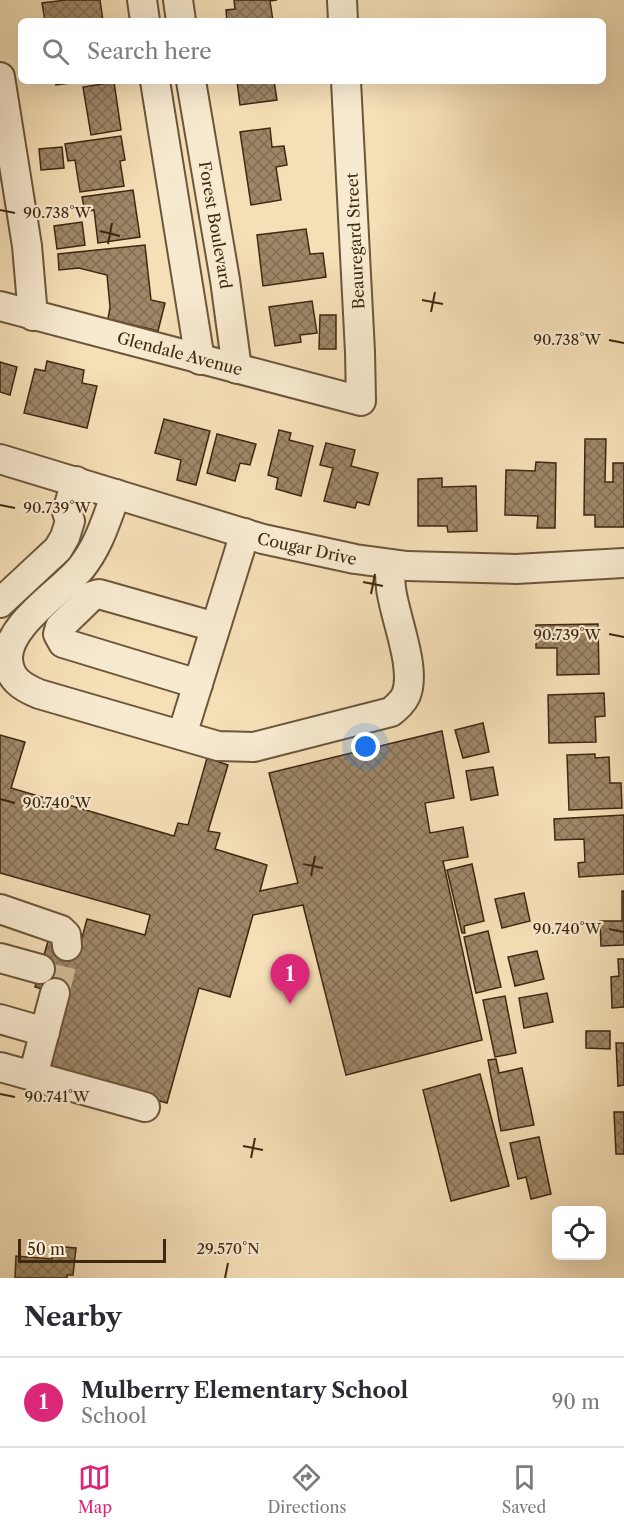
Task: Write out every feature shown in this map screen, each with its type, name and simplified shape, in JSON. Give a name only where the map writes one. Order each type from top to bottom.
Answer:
[{"type":"street","points":[[142,0],[145,18]]},
{"type":"street","points":[[178,0],[181,18]]},
{"type":"street","points":[[342,0],[343,18]]},
{"type":"street","points":[[0,77],[27,246],[33,316]]},
{"type":"street","points":[[155,84],[200,360]]},
{"type":"street","name":"Forest Boulevard","points":[[192,84],[225,280],[237,369]]},
{"type":"street","name":"Beauregard Street","points":[[346,84],[361,401]]},
{"type":"street","name":"Glendale Avenue","points":[[0,306],[361,401]]},
{"type":"street","name":"Cougar Drive","points":[[0,459],[245,533],[354,559],[406,566],[516,569],[624,563]]},
{"type":"street","points":[[0,603],[58,549],[70,521],[67,512],[76,481]]},
{"type":"street","points":[[116,494],[92,552],[64,586],[20,627],[11,639],[8,653],[11,673],[24,688],[39,694],[218,746],[254,747],[391,712],[400,705],[409,684],[409,670],[391,588],[390,564]]},
{"type":"street","points":[[0,582],[36,549],[50,533],[58,519],[67,512]]},
{"type":"street","points":[[182,735],[245,533]]},
{"type":"street","points":[[198,684],[63,643],[57,634],[60,627],[92,596],[99,594],[215,627]]},
{"type":"street","points":[[0,909],[61,930],[66,935],[67,946]]},
{"type":"street","points":[[0,958],[40,969]]},
{"type":"street","points":[[33,1076],[55,993]]},
{"type":"street","points":[[0,1019],[45,1032]]},
{"type":"street","points":[[0,1067],[145,1107]]},
{"type":"building","points":[[100,0],[103,18],[44,18],[42,3]]},
{"type":"building","points":[[234,0],[277,0],[270,1],[273,18],[227,18],[226,10],[235,9]]},
{"type":"building","points":[[114,84],[121,130],[91,135],[83,87]]},
{"type":"building","points":[[237,84],[274,84],[277,100],[240,105]]},
{"type":"building","points":[[270,128],[272,147],[284,146],[287,165],[276,167],[281,200],[251,205],[240,132]]},
{"type":"building","points":[[121,136],[125,160],[120,161],[124,186],[80,192],[75,160],[68,161],[65,144]]},
{"type":"building","points":[[62,147],[64,168],[41,170],[39,149]]},
{"type":"building","points":[[133,190],[140,237],[98,243],[94,210],[85,212],[82,197]]},
{"type":"building","points":[[82,222],[85,245],[57,249],[54,226]]},
{"type":"building","points":[[306,229],[310,254],[323,253],[326,277],[263,286],[257,235]]},
{"type":"building","points":[[145,245],[151,300],[165,303],[158,331],[108,319],[110,307],[107,275],[79,268],[59,270],[58,254]]},
{"type":"building","points":[[312,301],[317,333],[300,335],[301,342],[275,346],[269,307]]},
{"type":"building","points":[[320,315],[336,315],[336,349],[319,349]]},
{"type":"building","points":[[47,361],[84,370],[82,383],[97,386],[87,428],[24,413],[35,369],[45,371]]},
{"type":"building","points":[[0,362],[17,367],[10,395],[0,392]]},
{"type":"building","points":[[164,419],[210,431],[196,485],[177,480],[181,460],[155,453]]},
{"type":"building","points":[[279,430],[291,433],[289,440],[313,446],[301,496],[276,489],[278,478],[268,475]]},
{"type":"building","points":[[217,434],[256,444],[250,465],[240,463],[235,481],[207,473]]},
{"type":"building","points":[[585,439],[606,439],[605,482],[613,482],[613,463],[624,463],[624,527],[595,527],[595,515],[584,515]]},
{"type":"building","points":[[326,443],[355,450],[351,466],[378,473],[369,505],[357,502],[355,508],[324,501],[333,468],[320,465]]},
{"type":"building","points":[[536,462],[556,463],[555,528],[537,528],[538,516],[505,515],[506,470],[535,471]]},
{"type":"building","points":[[442,478],[442,487],[476,486],[477,531],[448,532],[447,526],[418,526],[418,479]]},
{"type":"building","points":[[598,624],[599,674],[557,675],[557,648],[536,648],[536,625]]},
{"type":"building","points":[[604,693],[605,716],[595,717],[596,742],[549,743],[548,695]]},
{"type":"building","points":[[483,723],[489,752],[463,758],[455,730]]},
{"type":"building","points":[[442,731],[454,798],[425,803],[430,833],[463,827],[468,857],[443,861],[482,1040],[346,1075],[303,905],[253,915],[230,997],[199,988],[167,1103],[45,1069],[65,995],[35,987],[48,941],[79,949],[87,919],[145,935],[150,915],[0,873],[0,735],[25,742],[11,788],[174,836],[178,823],[188,825],[207,758],[228,765],[208,831],[220,833],[215,849],[267,865],[260,891],[298,883],[269,773]]},
{"type":"building","points":[[595,754],[595,758],[609,757],[610,783],[621,783],[622,808],[569,810],[567,755]]},
{"type":"building","points":[[493,767],[498,795],[471,800],[466,771]]},
{"type":"building","points":[[624,815],[624,874],[579,877],[578,863],[585,862],[584,839],[555,840],[554,819]]},
{"type":"building","points":[[472,864],[484,921],[464,926],[465,933],[462,933],[447,870]]},
{"type":"building","points":[[622,891],[624,891],[624,945],[601,946],[600,921],[622,921]]},
{"type":"building","points":[[524,893],[530,921],[502,928],[495,899]]},
{"type":"building","points":[[488,931],[501,987],[476,993],[464,937]]},
{"type":"building","points":[[537,951],[544,979],[515,986],[508,957]]},
{"type":"building","points":[[618,959],[624,959],[624,1007],[612,1008],[611,977],[619,976]]},
{"type":"building","points":[[547,993],[553,1022],[524,1028],[519,998]]},
{"type":"building","points":[[505,996],[516,1053],[495,1057],[483,1000]]},
{"type":"building","points":[[586,1031],[610,1031],[610,1049],[586,1048]]},
{"type":"building","points":[[616,1043],[624,1043],[624,1085],[618,1086]]},
{"type":"building","points":[[496,1059],[499,1073],[522,1068],[534,1125],[501,1131],[488,1060]]},
{"type":"building","points":[[480,1074],[509,1186],[451,1201],[423,1090]]},
{"type":"building","points":[[614,1112],[624,1112],[624,1154],[616,1154]]},
{"type":"building","points":[[539,1137],[551,1194],[531,1199],[526,1177],[518,1179],[510,1143]]},
{"type":"building","points":[[53,1246],[76,1248],[73,1275],[67,1275],[67,1278],[15,1278],[16,1256],[52,1259]]},
{"type":"tunnel","points":[[55,993],[67,946]]},
{"type":"place","name":"Mulberry Elementary School","points":[[290,1004]]}]
